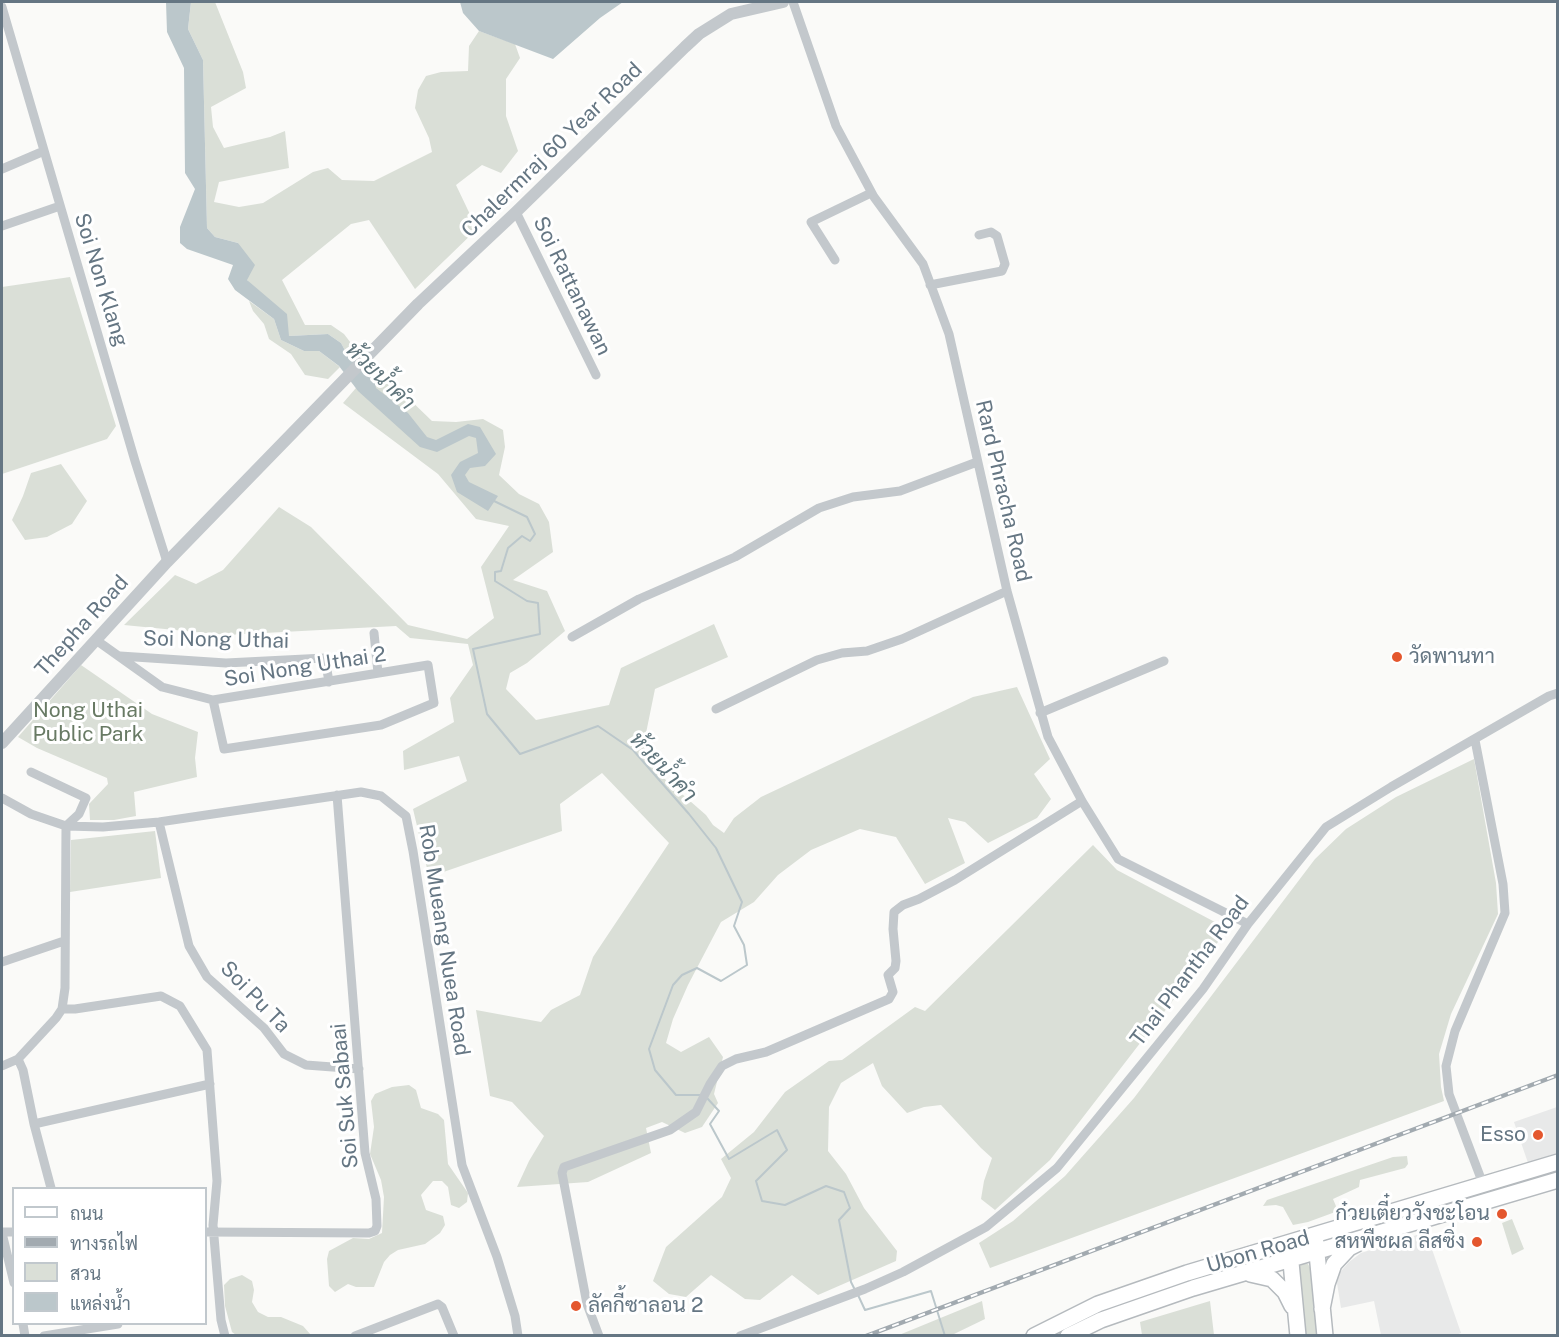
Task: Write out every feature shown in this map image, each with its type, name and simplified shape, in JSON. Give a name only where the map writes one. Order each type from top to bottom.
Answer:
[{"type":"main road","name":"Ubon Road","points":[[1034,1335],[1098,1304],[1187,1272],[1557,1162]]},
{"type":"main road","name":"Ubon Road","points":[[1068,1335],[1193,1288],[1557,1180]]},
{"type":"main road","points":[[1322,1309],[1334,1264],[1349,1248],[1378,1233]]},
{"type":"main road","points":[[1314,1235],[1325,1335]]},
{"type":"main road","points":[[1289,1243],[1298,1335]]},
{"type":"main road","points":[[1246,1273],[1272,1279],[1284,1292],[1295,1311]]},
{"type":"street","name":"Chalermraj 60 Year Road","points":[[167,562],[418,304],[516,213],[699,34],[731,14],[783,2]]},
{"type":"street","name":"Rard Phracha Road","points":[[793,2],[836,126],[872,193],[923,264],[949,334],[1007,591],[1048,737],[1082,801],[1118,859],[1248,924]]},
{"type":"street","name":"Soi Non Klang","points":[[2,7],[167,562]]},
{"type":"street","points":[[2,49],[13,44]]},
{"type":"street","points":[[2,169],[44,151]]},
{"type":"street","points":[[835,261],[811,222],[872,193]]},
{"type":"street","points":[[2,226],[60,206]]},
{"type":"street","name":"Soi Rattanawan","points":[[516,213],[596,375]]},
{"type":"street","points":[[930,285],[1002,271],[1005,264],[998,236],[991,232],[979,235]]},
{"type":"street","points":[[572,637],[639,600],[735,557],[819,508],[853,497],[900,491],[977,462]]},
{"type":"street","name":"Thepha Road","points":[[2,743],[167,562]]},
{"type":"street","points":[[716,709],[817,660],[842,653],[867,651],[902,639],[1007,591]]},
{"type":"street","points":[[374,633],[378,673]]},
{"type":"street","name":"Soi Nong Uthai 2","points":[[96,640],[162,687],[213,700],[428,665],[434,703],[381,725],[224,749],[213,700]]},
{"type":"street","name":"Soi Nong Uthai","points":[[119,656],[226,663],[325,658],[328,681]]},
{"type":"street","points":[[1040,713],[1164,661]]},
{"type":"street","name":"Thai Phantha Road","points":[[740,1335],[843,1298],[903,1272],[987,1227],[1057,1168],[1203,989],[1248,924],[1326,827],[1391,787],[1557,693]]},
{"type":"street","points":[[1475,740],[1503,884],[1505,914],[1455,1031],[1446,1066],[1449,1094],[1483,1184]]},
{"type":"street","points":[[2,1066],[18,1059],[62,1009],[65,988],[66,826],[79,814],[86,798],[31,772]]},
{"type":"street","name":"Rob Mueang Nuea Road","points":[[2,798],[31,814],[66,826],[103,827],[159,822],[361,792],[381,796],[406,816],[462,1165],[496,1257],[515,1316],[518,1335]]},
{"type":"street","name":"Soi Suk Sabaai","points":[[209,1232],[369,1233],[375,1231],[377,1226],[376,1199],[365,1153],[338,795]]},
{"type":"street","points":[[599,1335],[587,1304],[562,1173],[564,1167],[670,1130],[696,1112],[710,1083],[722,1066],[736,1059],[766,1052],[889,999],[893,992],[888,975],[895,968],[896,961],[894,912],[903,905],[955,880],[1082,801]]},
{"type":"street","name":"Soi Pu Ta","points":[[159,822],[189,946],[207,977],[264,1028],[284,1054],[306,1065],[359,1069]]},
{"type":"street","points":[[2,962],[64,941]]},
{"type":"street","points":[[62,1009],[161,996],[180,1006],[207,1050],[217,1181],[209,1232],[225,1335]]},
{"type":"street","points":[[18,1059],[23,1070],[51,1187]]},
{"type":"street","points":[[34,1124],[210,1084]]},
{"type":"street","points":[[2,1233],[12,1275]]},
{"type":"street","points":[[355,1335],[438,1304],[442,1307],[454,1335]]},
{"type":"street","points":[[385,1324],[390,1335]]},
{"type":"street","points":[[44,1335],[106,1325]]},
{"type":"shaded area","name":"Esso","points":[[1557,1107],[1557,1153],[1528,1163],[1514,1122]]},
{"type":"shaded area","points":[[1426,1232],[1461,1333],[1453,1336],[1381,1335],[1374,1301],[1341,1308],[1336,1277],[1349,1262],[1361,1253]]},
{"type":"green space","points":[[191,2],[215,2],[243,72],[246,88],[211,107],[213,127],[224,148],[285,131],[289,168],[219,182],[214,202],[239,207],[263,203],[313,172],[328,168],[342,180],[374,181],[432,152],[429,138],[415,108],[418,90],[426,76],[441,72],[468,71],[469,46],[479,31],[515,44],[520,58],[506,79],[506,116],[518,151],[501,173],[482,165],[456,185],[477,229],[415,289],[369,220],[351,224],[282,280],[305,325],[331,325],[344,334],[357,351],[349,358],[341,343],[328,334],[289,336],[247,280],[238,243],[215,237],[207,228],[203,60],[188,29]]},
{"type":"green space","points":[[70,277],[116,426],[107,439],[2,474],[2,287]]},
{"type":"green space","points":[[249,301],[274,319],[281,340],[304,351],[319,351],[340,367],[328,379],[305,375],[291,354],[269,339],[264,324],[253,311]]},
{"type":"green space","points":[[375,366],[432,421],[456,422],[483,419],[503,430],[505,447],[499,475],[519,494],[539,504],[549,522],[553,552],[513,580],[547,591],[565,631],[527,663],[510,673],[506,689],[536,720],[609,705],[621,668],[714,624],[728,657],[655,689],[644,743],[658,773],[724,833],[734,818],[761,797],[973,697],[1017,687],[1050,759],[1034,774],[1051,799],[1037,818],[988,843],[965,822],[948,818],[965,863],[925,884],[896,837],[860,829],[811,850],[778,875],[754,902],[721,922],[688,985],[673,1019],[666,1043],[681,1052],[709,1037],[723,1057],[714,1094],[718,1103],[702,1127],[685,1133],[662,1122],[646,1128],[651,1153],[588,1182],[517,1187],[544,1136],[512,1102],[490,1096],[476,1010],[541,1022],[551,1010],[580,995],[593,957],[669,843],[602,773],[560,804],[562,831],[429,877],[413,809],[467,781],[459,756],[404,770],[403,751],[454,722],[450,698],[473,665],[468,644],[410,638],[396,626],[226,635],[124,625],[175,575],[196,584],[223,570],[279,507],[311,527],[408,625],[467,639],[494,618],[481,567],[509,526],[476,519],[438,474],[343,403]]},
{"type":"green space","points":[[61,464],[87,501],[72,524],[47,537],[25,540],[12,520],[31,473]]},
{"type":"green space","name":"Nong Uthai Public Park","points":[[81,665],[152,714],[198,732],[195,758],[197,777],[134,792],[136,816],[114,820],[90,820],[89,804],[108,784],[107,778],[37,748],[18,737]]},
{"type":"green space","points":[[1474,759],[1496,883],[1498,914],[1451,1014],[1439,1054],[1444,1101],[990,1268],[979,1243],[1013,1221],[1065,1176],[1134,1098],[1315,859],[1346,829],[1396,797]]},
{"type":"green space","points":[[155,831],[161,878],[70,892],[71,840]]},
{"type":"green space","points":[[1093,845],[1117,870],[1228,929],[1050,1160],[995,1210],[981,1199],[992,1158],[941,1105],[924,1107],[907,1113],[882,1086],[873,1063],[841,1083],[829,1107],[828,1151],[846,1174],[864,1208],[897,1251],[896,1261],[818,1295],[792,1275],[760,1300],[745,1299],[711,1275],[686,1297],[669,1294],[653,1281],[666,1247],[722,1197],[731,1178],[721,1159],[754,1132],[785,1092],[829,1061],[842,1060],[915,1007],[925,1011]]},
{"type":"green space","points":[[409,1085],[416,1090],[421,1108],[438,1114],[444,1120],[448,1164],[468,1193],[467,1202],[459,1208],[451,1205],[448,1187],[442,1181],[433,1181],[421,1195],[426,1210],[443,1216],[445,1225],[440,1233],[425,1244],[398,1250],[390,1255],[384,1262],[374,1287],[356,1287],[348,1284],[335,1292],[329,1286],[327,1259],[329,1251],[353,1238],[369,1239],[382,1233],[384,1197],[381,1180],[370,1154],[374,1127],[371,1101],[375,1094],[392,1087]]},
{"type":"green space","points":[[1407,1156],[1408,1164],[1405,1168],[1360,1180],[1359,1187],[1333,1199],[1338,1211],[1308,1222],[1293,1225],[1283,1207],[1263,1206],[1267,1200],[1393,1157]]},
{"type":"green space","points":[[1512,1219],[1524,1249],[1512,1255],[1502,1223]]},
{"type":"green space","points":[[1303,1262],[1308,1264],[1313,1273],[1320,1335],[1305,1335],[1299,1276]]},
{"type":"green space","points":[[242,1275],[252,1281],[254,1290],[252,1302],[258,1312],[268,1317],[281,1317],[303,1326],[311,1335],[236,1335],[232,1332],[225,1306],[224,1285],[230,1279]]},
{"type":"green space","points":[[982,1301],[985,1319],[952,1335],[899,1335]]},
{"type":"green space","points":[[1210,1301],[1214,1335],[1142,1335],[1140,1322]]},
{"type":"water","points":[[166,2],[191,2],[188,29],[203,60],[207,228],[215,237],[238,243],[255,265],[247,280],[287,314],[289,336],[328,334],[341,343],[349,358],[373,373],[376,388],[408,413],[427,437],[436,440],[468,424],[480,427],[496,454],[485,466],[470,468],[465,475],[469,482],[498,496],[488,511],[457,492],[451,475],[460,462],[478,453],[476,438],[469,436],[437,452],[420,447],[358,391],[339,366],[319,351],[304,351],[281,340],[274,319],[235,290],[228,279],[233,265],[187,249],[180,243],[180,227],[195,189],[185,173],[184,68],[167,32]]},
{"type":"water","points":[[460,2],[623,2],[600,18],[553,59],[479,31],[463,13]]},
{"type":"waterway","name":"ห้วยน้ำคำ","points":[[492,500],[527,517],[535,534],[530,541],[522,536],[508,548],[501,571],[495,572],[495,581],[527,601],[538,603],[540,634],[473,649],[487,714],[520,754],[598,726],[633,750],[716,848],[742,902],[734,926],[744,945],[747,965],[721,981],[697,968],[682,975],[673,985],[649,1049],[655,1070],[676,1095],[700,1095]]},
{"type":"waterway","name":"ห้วยน้ำคำ","points":[[707,1098],[719,1111],[710,1124],[729,1159],[777,1130],[787,1150],[756,1181],[762,1201],[785,1205],[826,1186],[844,1192],[850,1208],[839,1220],[851,1282],[855,1290]]},
{"type":"waterway","name":"ห้วยน้ำคำ","points":[[858,1295],[865,1310],[931,1291],[945,1336]]},
{"type":"railway","points":[[866,1336],[1558,1075]]},
{"type":"place","name":"วัดพานทา","points":[[1397,657]]},
{"type":"place","name":"Esso","points":[[1538,1135]]},
{"type":"place","name":"ก๋วยเตี๋ยววังชะโอน","points":[[1502,1214]]},
{"type":"place","name":"สหพืชผล ลีสซิ่ง","points":[[1477,1242]]},
{"type":"place","name":"ลัคกี้ซาลอน 2","points":[[576,1306]]}]
